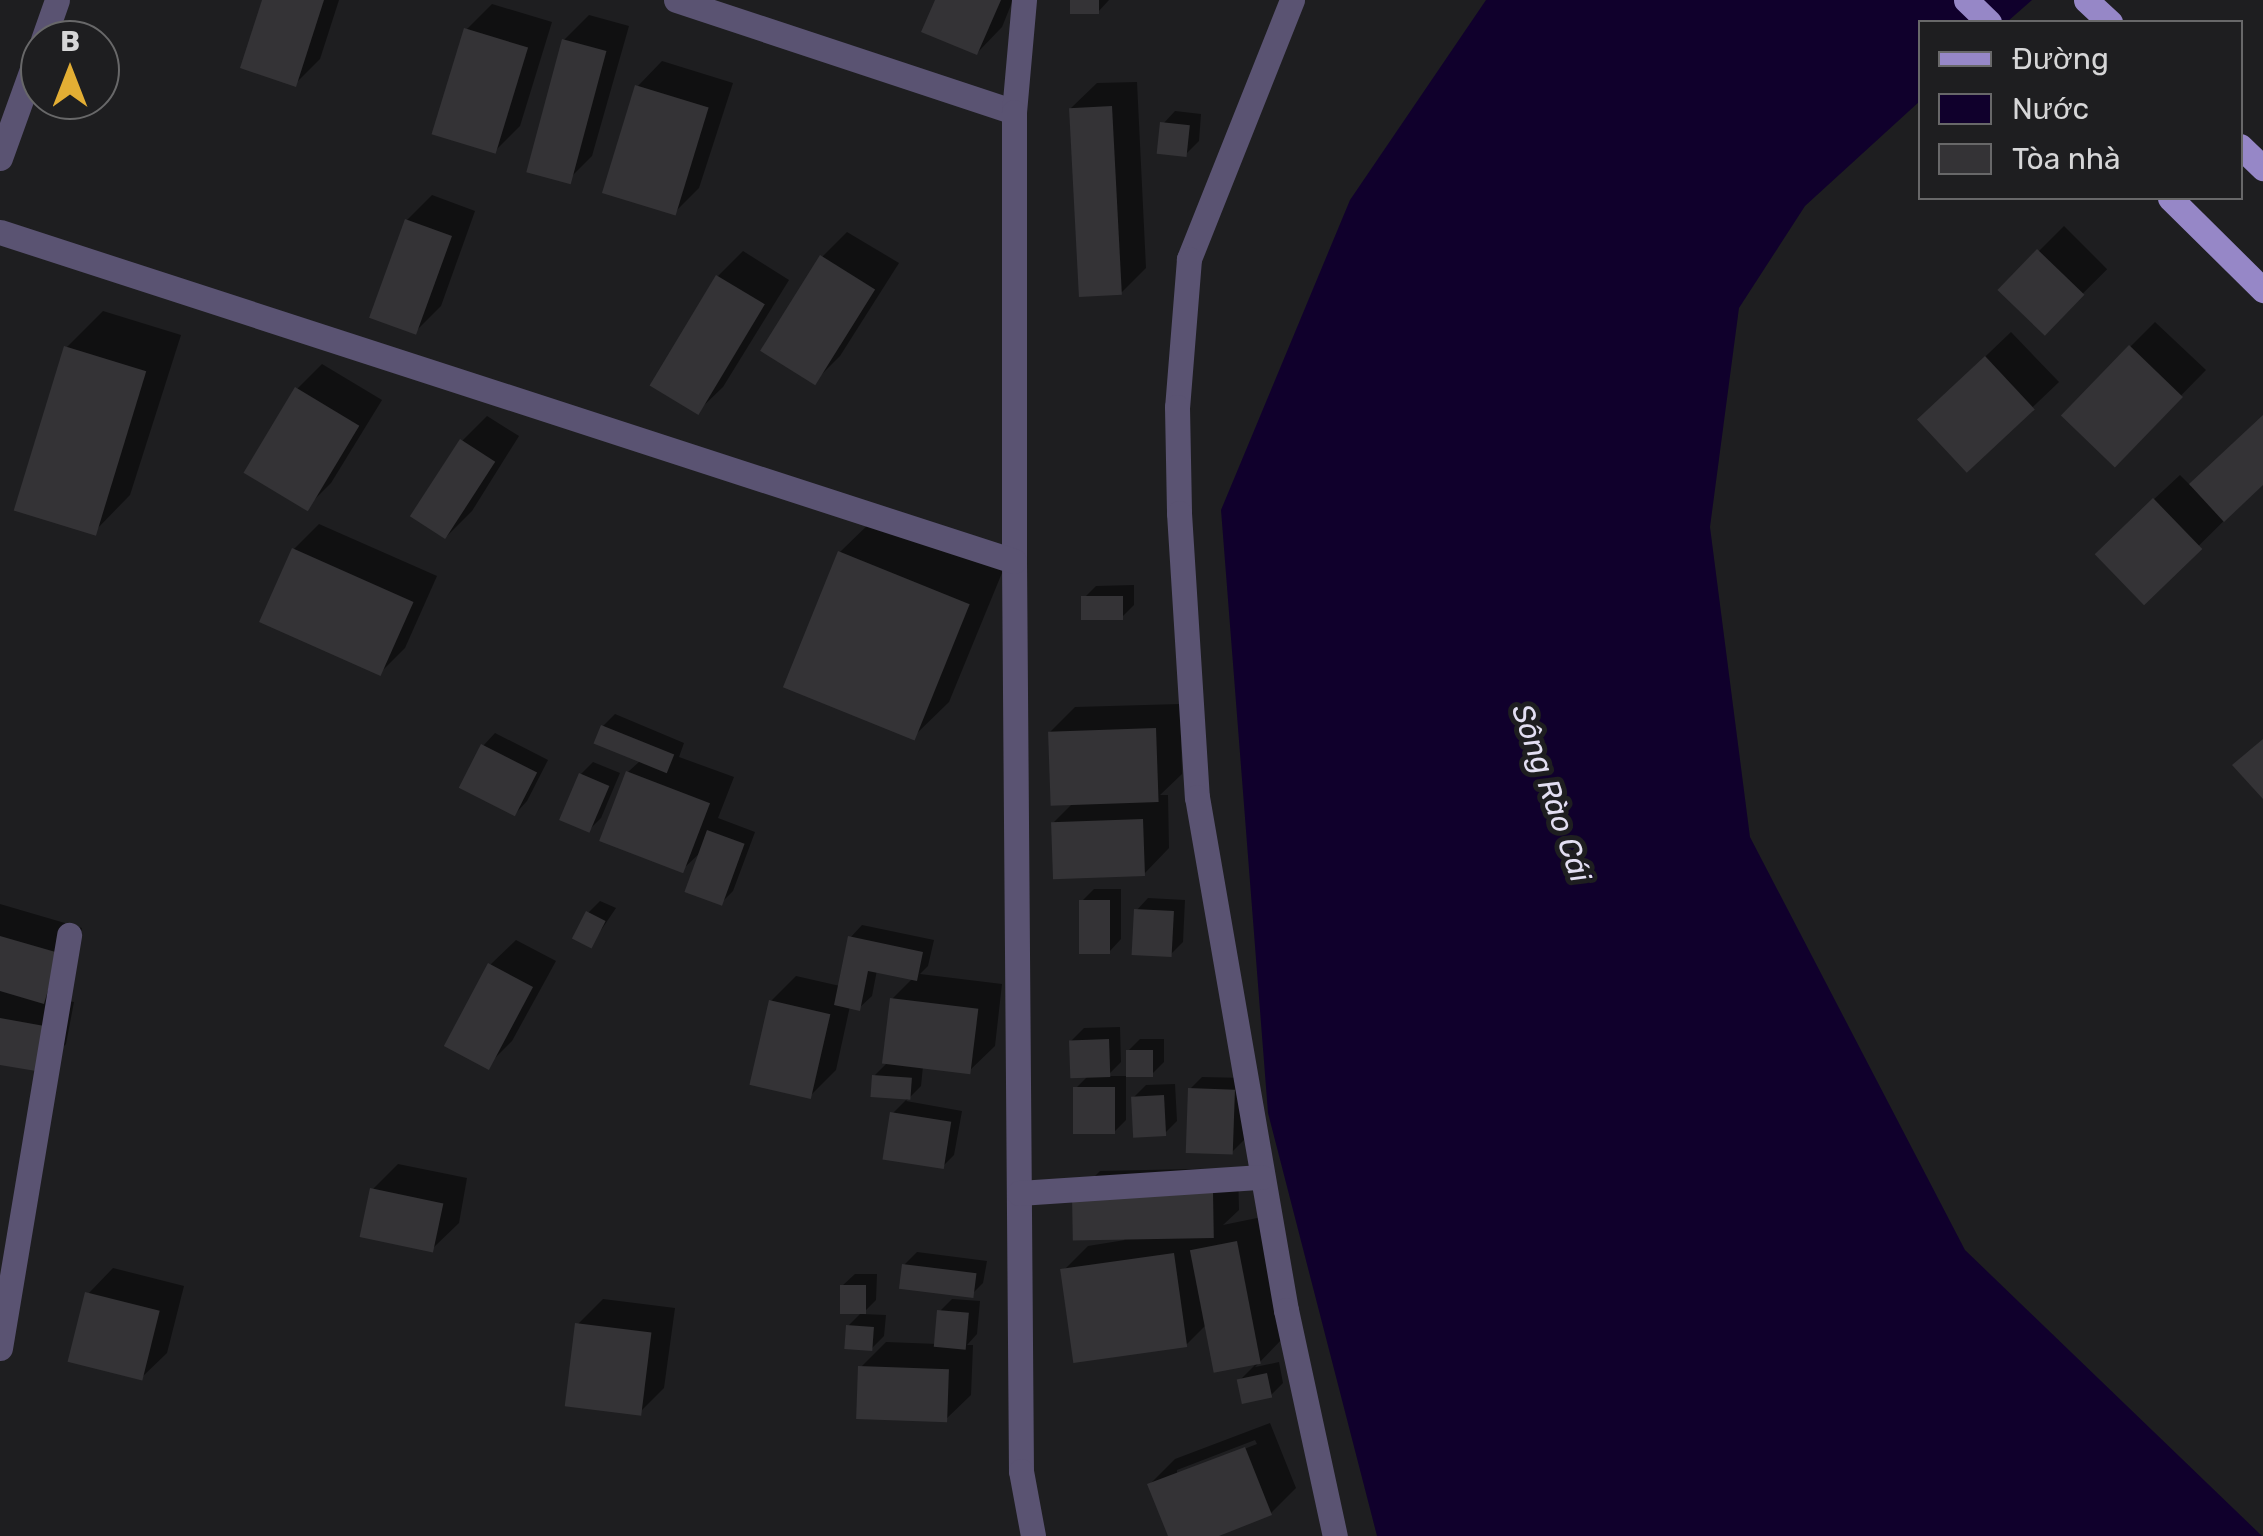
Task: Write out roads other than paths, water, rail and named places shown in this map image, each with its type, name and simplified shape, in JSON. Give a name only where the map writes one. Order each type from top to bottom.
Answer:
[{"type":"main road","points":[[1966,0],[1987,20]]},
{"type":"main road","points":[[2086,0],[2108,20]]},
{"type":"main road","points":[[2243,149],[2263,168]]},
{"type":"main road","points":[[2172,200],[2263,290]]},
{"type":"street","points":[[676,0],[1014,112]]},
{"type":"street","points":[[1024,0],[1014,112],[1014,561],[1021,1471],[1034,1536]]},
{"type":"street","points":[[1292,0],[1189,259],[1177,407],[1179,513],[1196,797],[1262,1177],[1335,1536]]},
{"type":"street","points":[[0,158],[20,102]]},
{"type":"street","points":[[0,232],[1014,561]]},
{"type":"street","points":[[0,1348],[70,936]]},
{"type":"street","points":[[1019,1193],[1262,1177]]},
{"type":"water","name":"Sông Rào Cái","points":[[1486,0],[2032,0],[2009,20],[1918,20],[1918,103],[1805,206],[1739,308],[1710,527],[1750,837],[1965,1250],[2262,1536],[1377,1536],[1268,1113],[1221,510],[1350,200]]}]
